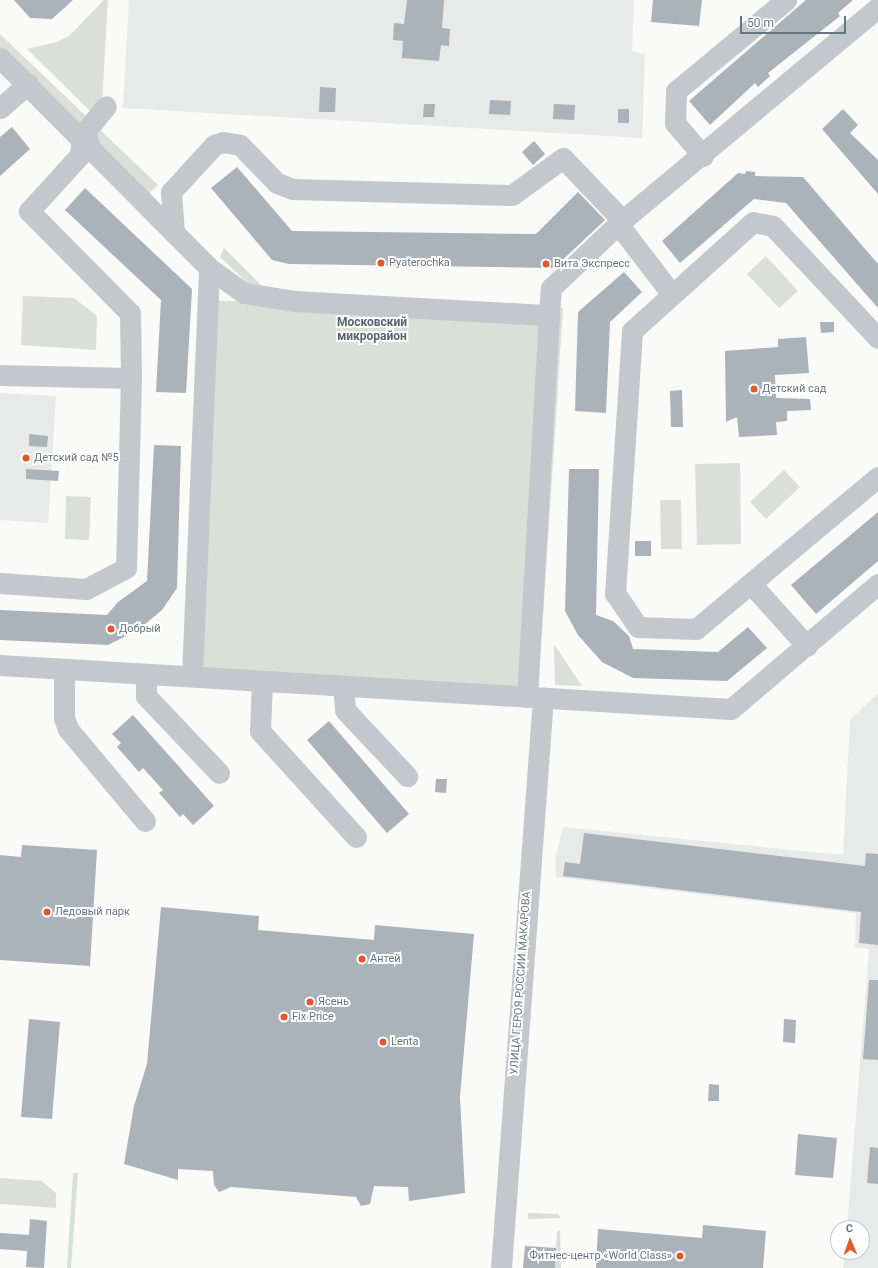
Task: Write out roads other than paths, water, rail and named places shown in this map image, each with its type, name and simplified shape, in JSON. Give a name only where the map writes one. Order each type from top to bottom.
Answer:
[{"type":"street","points":[[704,156],[675,123],[676,91],[786,0]]},
{"type":"street","name":"УЛИЦА ГЕРОЯ РОССИИ МАКАРОВА","points":[[501,1268],[535,697],[551,288],[621,222],[704,156],[878,7]]},
{"type":"street","points":[[0,58],[86,142],[174,234],[209,268],[244,293],[295,301],[549,315]]},
{"type":"street","points":[[0,108],[28,84]]},
{"type":"street","points":[[0,583],[86,589],[126,568],[131,378],[130,313],[29,211],[80,156],[86,142],[85,132],[106,106]]},
{"type":"street","points":[[174,234],[171,192],[214,145],[223,142],[240,145],[277,183],[293,189],[512,195],[563,158],[621,222],[671,293]]},
{"type":"street","points":[[878,338],[773,226],[753,222],[671,293],[632,331],[616,593],[638,627],[696,629],[752,585],[878,477]]},
{"type":"street","points":[[192,676],[209,268]]},
{"type":"street","points":[[0,374],[131,378]]},
{"type":"street","points":[[0,665],[731,710],[878,584]]},
{"type":"street","points":[[752,585],[807,646]]},
{"type":"street","points":[[64,669],[64,718],[68,729],[145,821]]},
{"type":"street","points":[[146,674],[146,696],[219,773]]},
{"type":"street","points":[[262,681],[260,731],[356,837]]},
{"type":"street","points":[[343,686],[345,710],[407,776]]},
{"type":"place","name":"Pyaterochka","points":[[381,263]]},
{"type":"place","name":"Вита Экспресс","points":[[546,264]]},
{"type":"place","name":"Детский сад","points":[[754,389]]},
{"type":"place","name":"Детский сад №5","points":[[26,458]]},
{"type":"place","name":"Добрый","points":[[111,629]]},
{"type":"place","name":"Ледовый парк","points":[[47,912]]},
{"type":"place","name":"Антей","points":[[362,959]]},
{"type":"place","name":"Ясень","points":[[310,1002]]},
{"type":"place","name":"Fix Price","points":[[284,1017]]},
{"type":"place","name":"Lenta","points":[[383,1042]]},
{"type":"place","name":"Фитнес-центр «World Class»","points":[[680,1256]]},
{"type":"district","name":"Московский микрорайон","points":[[372,330]]}]
